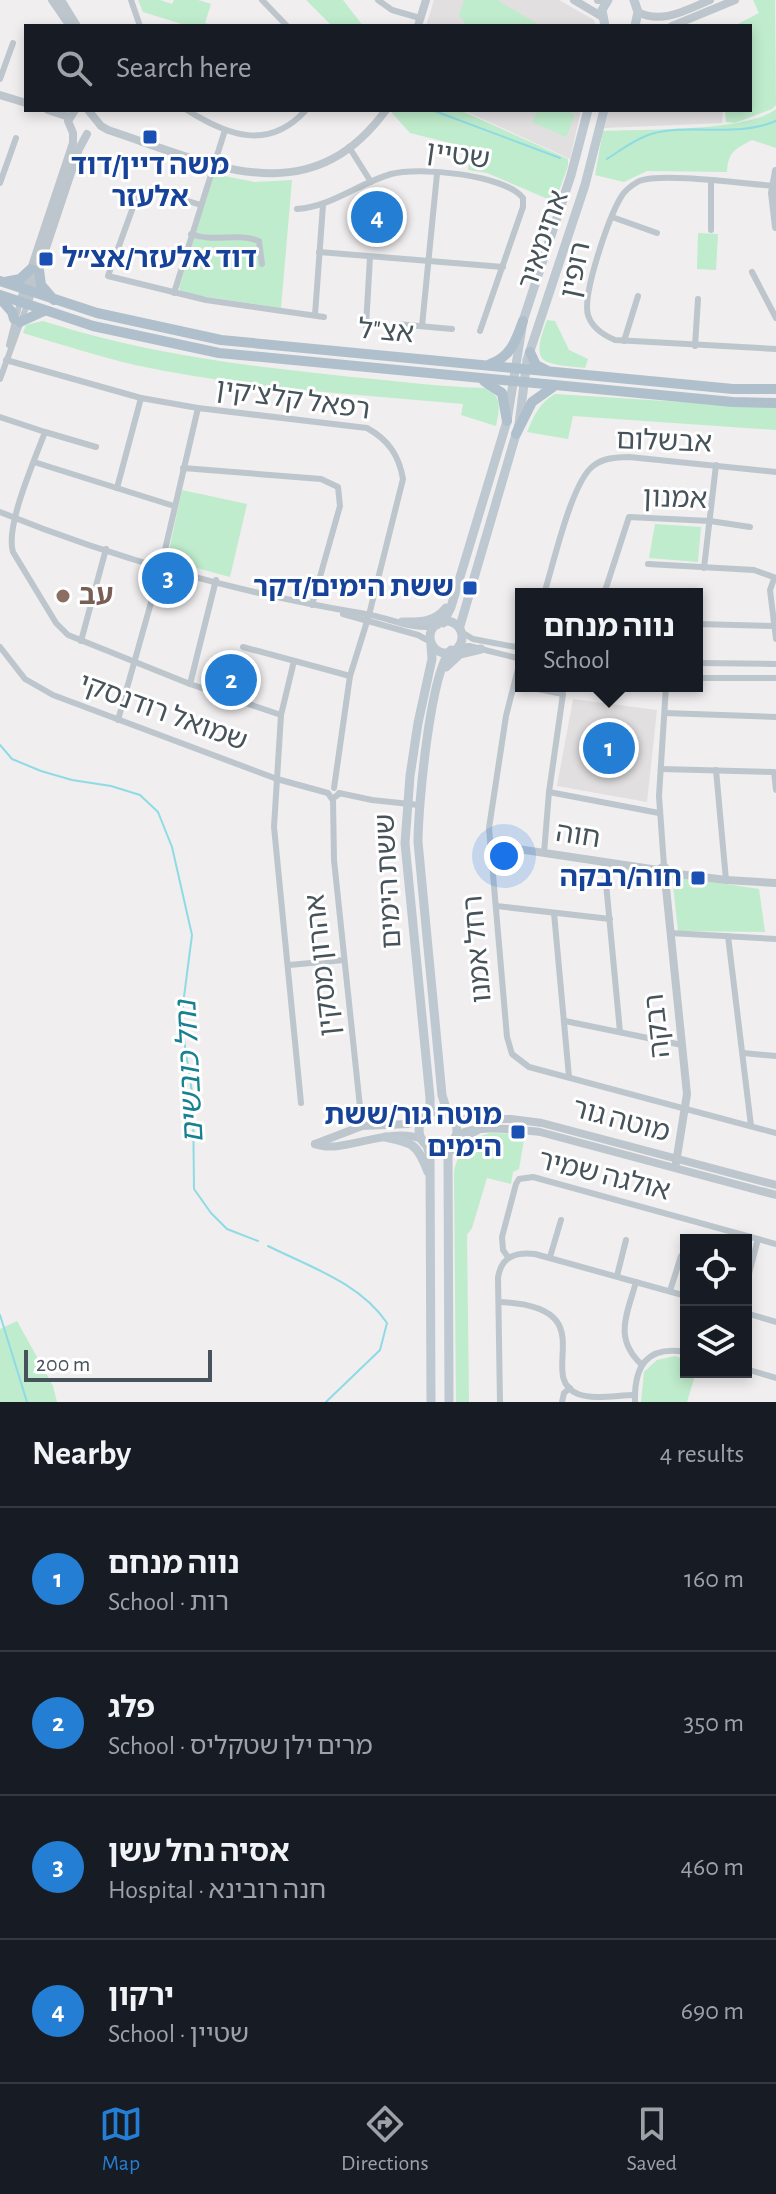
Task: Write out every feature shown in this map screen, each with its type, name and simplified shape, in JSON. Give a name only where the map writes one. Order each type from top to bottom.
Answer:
[{"type":"main road","points":[[603,23],[608,0]]},
{"type":"main road","name":"אחימאיר","points":[[520,382],[523,321],[571,175],[587,112]]},
{"type":"main road","name":"אחימאיר","points":[[521,369],[530,352],[585,185],[603,112]]},
{"type":"main road","points":[[2,282],[20,279],[35,270],[41,285],[55,301]]},
{"type":"main road","name":"אצ\"ל","points":[[2,282],[129,322],[221,340],[733,389],[776,389]]},
{"type":"main road","points":[[0,297],[17,321],[44,311]]},
{"type":"main road","name":"אצ\"ל","points":[[0,297],[126,335],[219,353],[733,402],[776,403]]},
{"type":"main road","points":[[487,366],[498,362],[511,350],[523,321]]},
{"type":"main road","points":[[530,352],[536,365],[552,372]]},
{"type":"main road","points":[[478,378],[502,393],[507,421]]},
{"type":"main road","points":[[520,382],[523,410],[462,630],[463,640],[454,648],[438,651],[430,643],[430,634],[440,624],[456,591],[520,382]]},
{"type":"main road","points":[[516,434],[532,402],[541,393],[556,386]]},
{"type":"main road","points":[[402,622],[435,618],[449,605],[456,591]]},
{"type":"main road","points":[[440,624],[452,622],[462,630]]},
{"type":"main road","name":"ששת הימים","points":[[425,1117],[430,1107],[406,856],[407,804],[418,723],[432,659],[430,643]]},
{"type":"main road","name":"ששת הימים","points":[[451,1117],[442,1095],[418,842],[426,750],[441,673],[447,655],[454,648]]},
{"type":"main road","points":[[441,673],[454,657],[481,649]]},
{"type":"main road","points":[[431,1402],[430,1178],[425,1142],[419,1129],[425,1117],[438,1111],[451,1117],[457,1131],[448,1164],[449,1402]]},
{"type":"main road","points":[[448,1164],[459,1142],[477,1130]]},
{"type":"main road","points":[[385,1137],[404,1140],[416,1147],[422,1154],[430,1178]]},
{"type":"main road","points":[[425,1142],[439,1149],[453,1141]]},
{"type":"street","points":[[52,0],[69,24]]},
{"type":"street","points":[[61,0],[76,24]]},
{"type":"street","points":[[131,0],[139,24]]},
{"type":"street","points":[[262,0],[285,24]]},
{"type":"street","points":[[378,0],[419,22],[426,0]]},
{"type":"street","points":[[574,0],[603,23]]},
{"type":"street","points":[[598,0],[608,0]]},
{"type":"street","points":[[635,5],[654,17],[673,15],[710,0]]},
{"type":"street","points":[[677,24],[735,0]]},
{"type":"street","points":[[0,79],[13,43]]},
{"type":"street","points":[[0,95],[24,102]]},
{"type":"street","points":[[91,112],[108,130],[213,165],[249,174],[284,174],[313,167],[349,147],[384,112]]},
{"type":"street","points":[[0,379],[17,321],[79,149],[95,125],[91,112]]},
{"type":"street","points":[[191,112],[225,130],[256,136],[272,135],[293,123],[304,112]]},
{"type":"street","points":[[72,113],[68,125],[73,133],[80,135],[108,130]]},
{"type":"street","points":[[174,293],[225,130]]},
{"type":"street","points":[[35,270],[73,133]]},
{"type":"street","points":[[0,183],[16,138]]},
{"type":"street","points":[[349,147],[371,182]]},
{"type":"street","points":[[776,171],[776,227]]},
{"type":"street","name":"שטיין","points":[[297,209],[323,205],[371,182],[406,172],[499,183],[513,188],[523,198],[523,207],[480,331]]},
{"type":"street","points":[[422,326],[437,174]]},
{"type":"street","name":"רופין","points":[[774,186],[655,178],[638,182],[622,195],[612,217],[589,288],[587,309],[599,332],[615,340],[776,349]]},
{"type":"street","points":[[711,181],[711,230]]},
{"type":"street","points":[[201,205],[152,190],[141,191],[108,276],[232,305],[324,317]]},
{"type":"street","points":[[315,315],[323,205]]},
{"type":"street","points":[[612,217],[657,233]]},
{"type":"street","points":[[191,234],[259,241],[262,264]]},
{"type":"street","points":[[319,252],[503,267]]},
{"type":"street","points":[[366,326],[370,257]]},
{"type":"street","points":[[752,272],[776,318]]},
{"type":"street","points":[[624,341],[638,296]]},
{"type":"street","points":[[695,346],[698,299]]},
{"type":"street","points":[[397,324],[452,329]]},
{"type":"street","name":"רפאל קלצ'קין","points":[[6,360],[141,398],[198,408],[367,428],[388,443],[400,465],[403,479],[368,618]]},
{"type":"street","points":[[117,488],[141,398]]},
{"type":"street","points":[[118,720],[161,567],[198,408]]},
{"type":"street","points":[[0,417],[96,447]]},
{"type":"street","points":[[45,432],[15,518],[10,542],[56,623],[68,635],[81,641],[190,684],[281,715]]},
{"type":"street","name":"אבשלום","points":[[546,588],[574,497],[592,467],[615,457],[629,457],[776,472]]},
{"type":"street","points":[[34,462],[174,506]]},
{"type":"street","points":[[704,568],[716,465]]},
{"type":"street","points":[[183,468],[321,479],[338,487],[340,506],[312,605]]},
{"type":"street","points":[[0,512],[161,567],[368,618],[420,627],[440,624]]},
{"type":"street","name":"אמנון","points":[[606,588],[629,517],[710,521],[750,527]]},
{"type":"street","points":[[81,641],[106,549]]},
{"type":"street","points":[[648,564],[754,570],[775,578],[770,590],[776,639]]},
{"type":"street","points":[[190,684],[216,580]]},
{"type":"street","points":[[368,618],[418,635],[430,643]]},
{"type":"street","name":"אהרון מסקין","points":[[362,1126],[334,860],[334,794],[350,676],[368,618]]},
{"type":"street","points":[[703,624],[774,626]]},
{"type":"street","points":[[462,630],[473,639],[515,647]]},
{"type":"street","name":"שמואל רודנסקי","points":[[0,647],[15,669],[38,688],[118,720],[277,779],[334,794],[419,805]]},
{"type":"street","points":[[243,647],[350,676]]},
{"type":"street","points":[[454,648],[481,649],[515,657]]},
{"type":"street","points":[[294,661],[281,715],[274,827],[301,1103]]},
{"type":"street","points":[[703,663],[776,664]]},
{"type":"street","points":[[703,678],[776,678]]},
{"type":"street","name":"רחל אמנו","points":[[516,692],[506,716],[491,814],[509,1047],[519,1061],[529,1067],[776,1133]]},
{"type":"street","points":[[544,853],[563,694],[553,692]]},
{"type":"street","name":"רבקה","points":[[666,692],[659,813],[687,1094],[676,1163]]},
{"type":"street","points":[[665,713],[776,717]]},
{"type":"street","points":[[661,769],[774,772],[776,790]]},
{"type":"street","points":[[716,770],[726,880]]},
{"type":"street","points":[[549,792],[659,813]]},
{"type":"street","name":"חוה","points":[[491,845],[664,872],[776,883]]},
{"type":"street","points":[[604,862],[620,1032]]},
{"type":"street","points":[[496,906],[610,919]]},
{"type":"street","points":[[554,913],[569,1077]]},
{"type":"street","points":[[670,933],[776,939]]},
{"type":"street","points":[[728,936],[751,1126]]},
{"type":"street","points":[[289,965],[344,960]]},
{"type":"street","points":[[565,1021],[682,1045]]},
{"type":"street","points":[[743,1053],[776,1056]]},
{"type":"street","points":[[425,1117],[408,1124],[362,1126],[315,1144],[331,1147],[408,1135],[425,1142]]},
{"type":"street","name":"מוטה גור","points":[[451,1117],[542,1123],[776,1195]]},
{"type":"street","name":"מוטה גור","points":[[453,1141],[460,1133],[477,1130],[540,1132],[776,1185]]},
{"type":"street","name":"אולגה שמיר","points":[[508,1257],[503,1250],[502,1237],[516,1184],[525,1177],[776,1244]]},
{"type":"street","points":[[550,1257],[561,1220]]},
{"type":"street","points":[[752,1262],[758,1239]]},
{"type":"street","points":[[617,1276],[626,1240]]},
{"type":"street","points":[[500,1402],[499,1270],[508,1257],[520,1253],[550,1257],[680,1294]]},
{"type":"street","points":[[670,1291],[680,1259]]},
{"type":"street","points":[[636,1282],[623,1339],[632,1357],[642,1365]]},
{"type":"street","points":[[499,1302],[545,1310],[557,1319],[562,1335],[563,1374],[570,1388],[587,1396],[635,1398],[634,1383],[648,1358],[662,1351],[680,1352]]},
{"type":"street","points":[[752,1315],[776,1322]]},
{"type":"street","points":[[752,1371],[776,1378]]},
{"type":"street","points":[[562,1402],[564,1393],[570,1388]]},
{"type":"shaded area","points":[[434,0],[559,0],[594,20],[595,24],[427,24]]},
{"type":"shaded area","points":[[467,112],[581,112],[570,159]]},
{"type":"shaded area","points":[[608,112],[723,112],[722,123],[604,128]]},
{"type":"shaded area","points":[[573,699],[657,710],[647,802],[557,786]]},
{"type":"green space","points":[[138,0],[160,0],[172,4],[174,0],[198,0],[211,4],[205,23],[208,24],[182,24],[143,12]]},
{"type":"green space","points":[[306,0],[343,0],[361,24],[330,24]]},
{"type":"green space","points":[[464,0],[497,0],[538,24],[464,24],[459,16]]},
{"type":"green space","points":[[753,0],[775,0],[776,105],[735,123],[726,122],[725,112],[752,112],[752,24],[738,24],[759,13]]},
{"type":"green space","points":[[776,109],[776,148],[752,140],[734,152],[727,172],[647,171],[624,182],[595,175],[603,131],[720,126],[743,122]]},
{"type":"green space","points":[[464,112],[568,159],[555,202],[487,173],[468,170],[470,148],[410,133],[392,113]]},
{"type":"green space","points":[[537,112],[568,112],[575,115],[566,137],[532,122]]},
{"type":"green space","points":[[214,174],[255,182],[292,180],[281,308],[182,293],[179,288]]},
{"type":"green space","points":[[698,233],[718,234],[716,270],[697,269]]},
{"type":"green space","points":[[547,320],[555,321],[569,350],[588,359],[585,368],[550,363],[540,355]]},
{"type":"green space","points":[[43,321],[120,342],[234,363],[487,388],[498,400],[496,426],[461,415],[463,404],[298,389],[175,373],[23,333],[26,325]]},
{"type":"green space","points":[[555,394],[776,408],[776,430],[573,416],[568,439],[527,432],[541,406]]},
{"type":"green space","points":[[182,490],[247,504],[230,577],[167,560]]},
{"type":"green space","points":[[655,524],[701,527],[698,562],[649,558]]},
{"type":"green space","points":[[672,876],[759,889],[765,932],[678,931]]},
{"type":"green space","points":[[490,1133],[525,1134],[519,1169],[513,1172],[511,1184],[487,1178],[472,1228],[467,1235],[469,1402],[456,1402],[454,1173],[465,1147]]},
{"type":"green space","points":[[17,1321],[53,1386],[57,1402],[0,1402],[0,1329]]},
{"type":"green space","points":[[680,1358],[680,1378],[694,1378],[687,1402],[641,1402],[644,1372],[657,1360]]},
{"type":"waterway","points":[[437,112],[560,158]]},
{"type":"waterway","points":[[607,159],[651,134],[745,129],[776,121]]},
{"type":"waterway","name":"נחל כובשים","points":[[0,745],[12,759],[41,771],[140,795],[158,812],[172,847],[192,935],[181,1020],[193,1099],[194,1189],[227,1229],[258,1241]]},
{"type":"waterway","name":"נחל כובשים","points":[[268,1246],[349,1287],[376,1309],[387,1323],[380,1350],[326,1402]]},
{"type":"waterway","points":[[0,1315],[27,1402]]},
{"type":"place","name":"משה דיין/דוד אלעזר","points":[[150,137]]},
{"type":"place","name":"ירקון","points":[[377,217]]},
{"type":"place","name":"דוד אלעזר/אצ״ל","points":[[46,259]]},
{"type":"place","name":"אסיה נחל עשן","points":[[168,578]]},
{"type":"place","name":"ששת הימים/דקר","points":[[470,588]]},
{"type":"place","name":"עב","points":[[63,596]]},
{"type":"place","name":"פלג","points":[[231,680]]},
{"type":"place","name":"נווה מנחם","points":[[609,748]]},
{"type":"place","name":"חוה/רבקה","points":[[698,878]]},
{"type":"place","name":"מוטה גור/ששת הימים","points":[[518,1132]]}]
